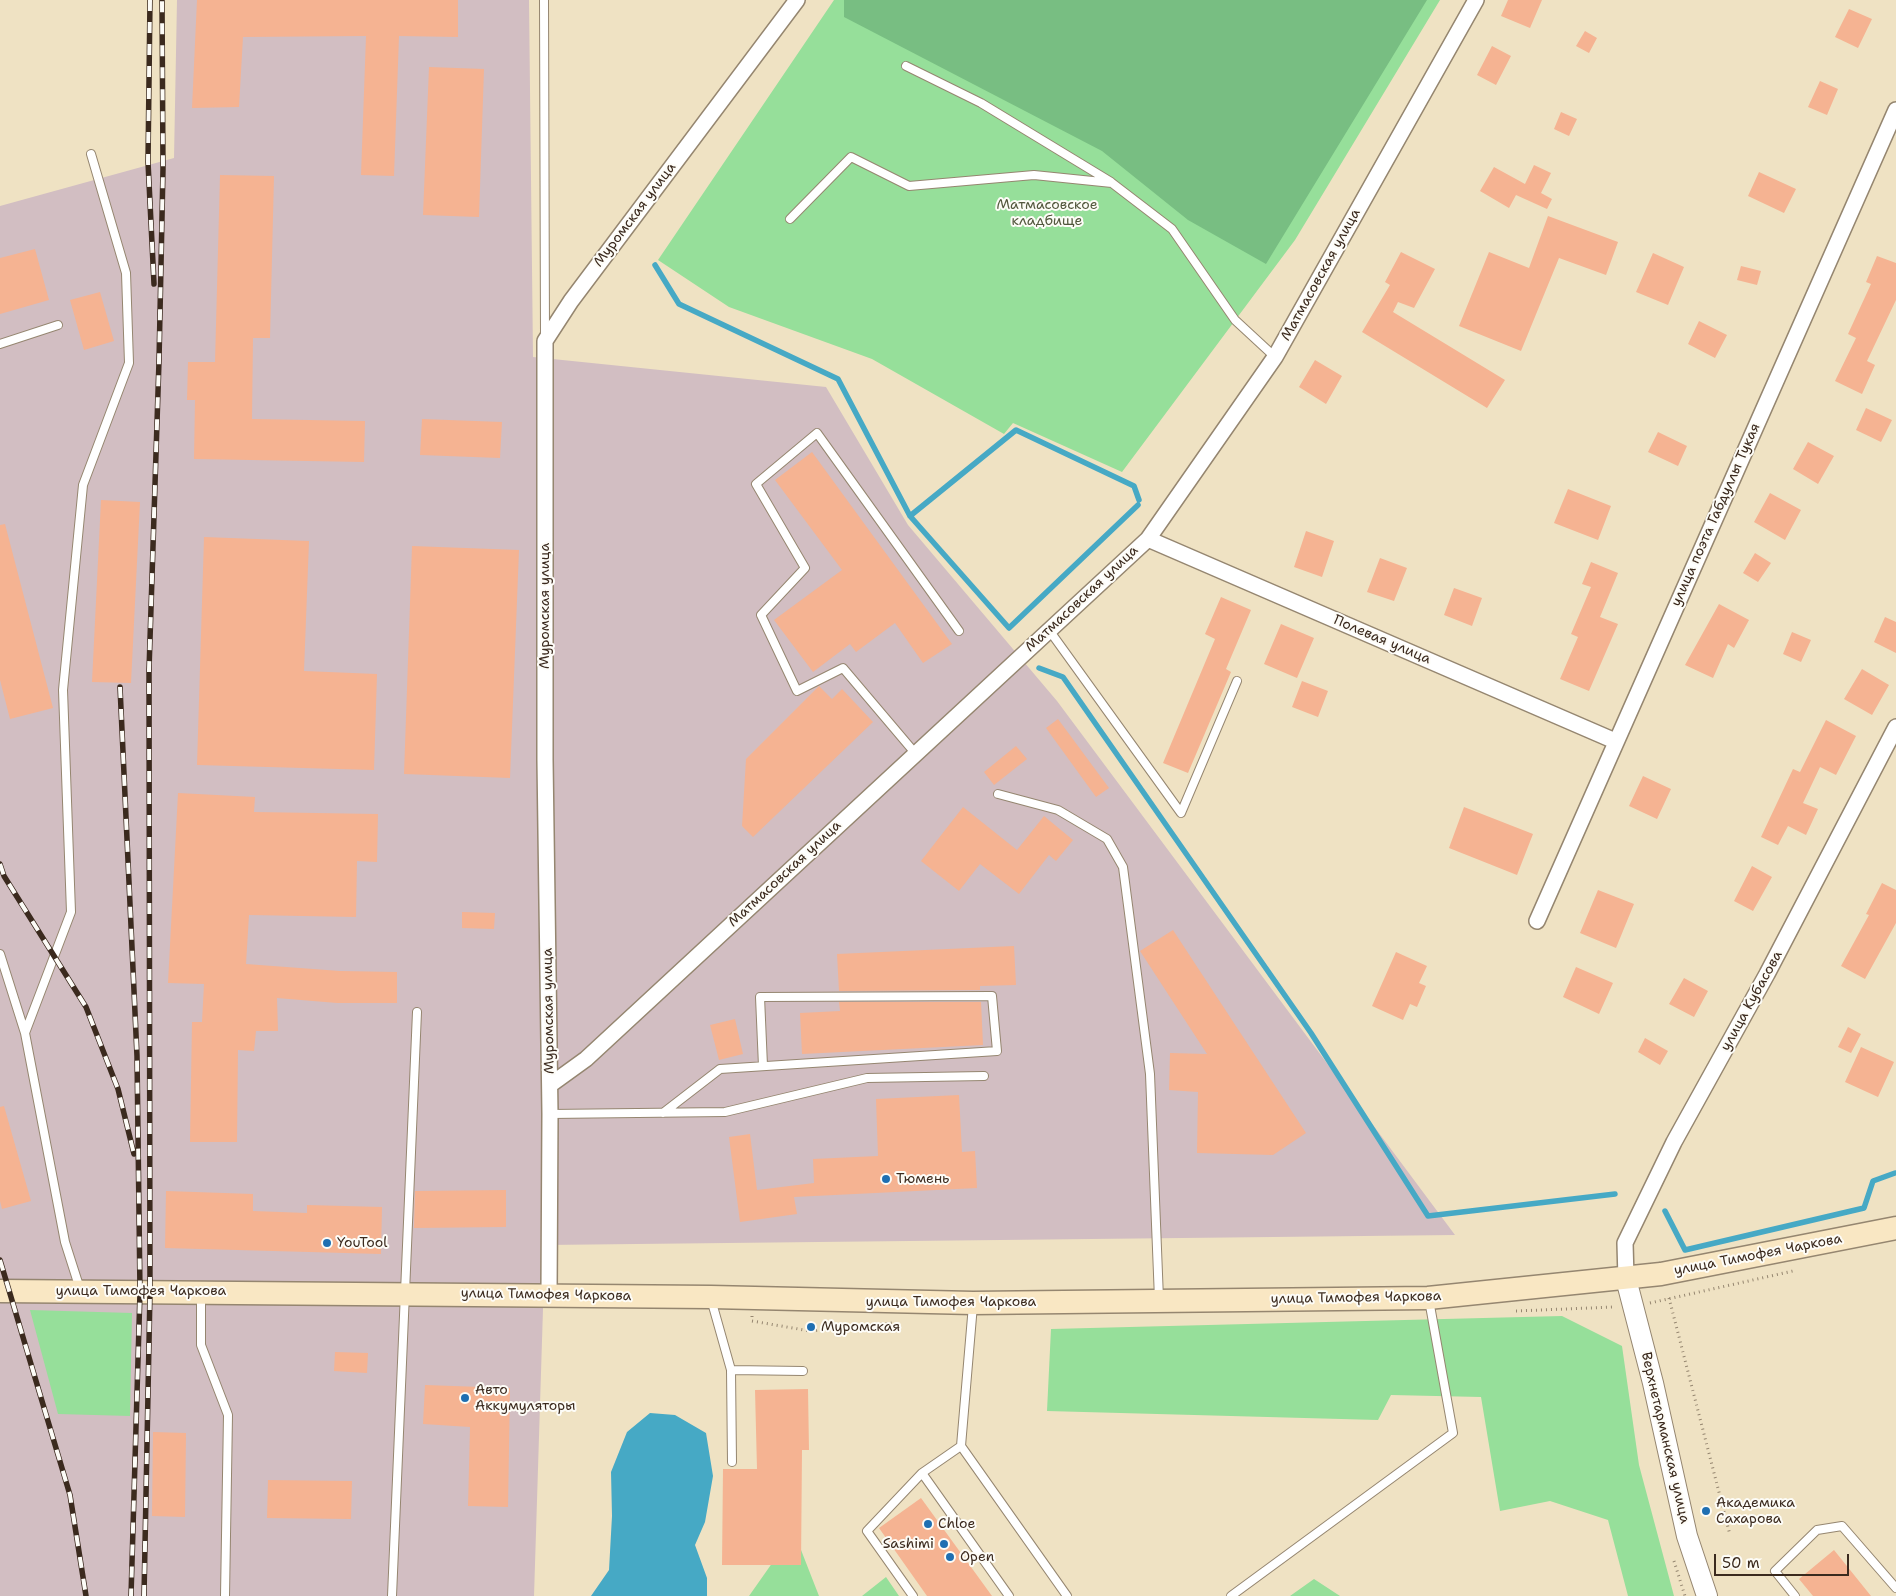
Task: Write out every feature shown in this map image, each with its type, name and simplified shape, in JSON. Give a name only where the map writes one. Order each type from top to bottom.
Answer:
[{"type":"main road","name":"улица Тимофея Чаркова","points":[[0,1291],[549,1294],[973,1303],[1428,1298],[1626,1279],[1896,1228]]},
{"type":"street","name":"Муромская улица","points":[[549,1294],[550,1085],[545,760],[545,341],[571,301],[797,0]]},
{"type":"street","name":"Матмасовская улица","points":[[550,1085],[586,1059],[1148,539],[1276,357],[1476,0]]},
{"type":"street","name":"улица поэта Габдуллы Тукая","points":[[1537,921],[1615,741],[1896,110]]},
{"type":"street","name":"Полевая улица","points":[[1148,539],[1615,741]]},
{"type":"street","name":"улица Кубасова","points":[[1626,1279],[1625,1243],[1674,1142],[1767,974],[1896,727]]},
{"type":"street","name":"Верхнетарманская улица","points":[[1626,1279],[1653,1383],[1687,1536],[1708,1596]]},
{"type":"lane","points":[[544,0],[545,341]]},
{"type":"lane","points":[[906,66],[981,103],[1112,183],[1172,229],[1235,320],[1276,357]]},
{"type":"lane","points":[[25,1033],[71,912],[63,690],[83,484],[129,363],[126,273],[91,154]]},
{"type":"lane","points":[[790,219],[851,158],[909,186],[1034,175],[1112,183]]},
{"type":"lane","points":[[0,344],[58,325]]},
{"type":"lane","points":[[915,753],[843,668],[797,692],[761,615],[805,568],[756,484],[817,433],[959,631]]},
{"type":"lane","points":[[1049,630],[1181,814],[1237,681]]},
{"type":"lane","points":[[998,794],[1058,810],[1107,839],[1123,867],[1150,1074],[1159,1301]]},
{"type":"lane","points":[[0,954],[25,1033],[64,1242],[81,1290]]},
{"type":"lane","points":[[663,1113],[720,1069],[997,1051],[992,996],[760,997],[763,1066]]},
{"type":"lane","points":[[392,1596],[417,1012]]},
{"type":"lane","points":[[550,1114],[726,1112],[867,1078],[984,1076]]},
{"type":"lane","points":[[201,1291],[201,1345],[228,1415],[225,1596]]},
{"type":"lane","points":[[711,1297],[731,1370],[732,1462]]},
{"type":"lane","points":[[1231,1596],[1453,1433],[1428,1298]]},
{"type":"lane","points":[[973,1303],[961,1446],[1067,1596]]},
{"type":"lane","points":[[731,1370],[803,1371]]},
{"type":"lane","points":[[912,1596],[867,1531],[922,1473],[961,1446]]},
{"type":"lane","points":[[922,1473],[1009,1596]]},
{"type":"lane","points":[[1795,1596],[1775,1572],[1816,1530],[1842,1526],[1896,1588]]},
{"type":"path","points":[[1669,1298],[1730,1535]]},
{"type":"shaded area","points":[[177,0],[529,0],[533,357],[826,387],[908,525],[1057,701],[1455,1235],[545,1245],[534,1596],[0,1596],[0,206],[174,158]]},
{"type":"green space","name":"Матмасовское кладбище","points":[[834,0],[1440,0],[1295,240],[1122,472],[1013,423],[1004,434],[872,359],[729,307],[658,260]]},
{"type":"green space","points":[[844,0],[1427,0],[1266,264],[1188,220],[1102,151],[844,17]]},
{"type":"green space","points":[[30,1310],[132,1313],[130,1416],[58,1414]]},
{"type":"green space","points":[[1562,1316],[1622,1346],[1639,1465],[1674,1596],[1628,1596],[1608,1520],[1550,1501],[1500,1511],[1481,1397],[1391,1395],[1378,1420],[1047,1411],[1051,1329]]},
{"type":"green space","points":[[794,1532],[819,1596],[749,1596]]},
{"type":"green space","points":[[886,1577],[899,1596],[862,1596]]},
{"type":"green space","points":[[1314,1579],[1340,1596],[1290,1596]]},
{"type":"water","points":[[650,1413],[675,1415],[706,1433],[713,1476],[705,1522],[695,1545],[707,1578],[707,1596],[591,1596],[609,1570],[612,1516],[611,1472],[627,1432]]},
{"type":"building","points":[[197,0],[458,0],[458,37],[399,36],[394,176],[361,175],[366,36],[243,37],[239,107],[192,108]]},
{"type":"building","points":[[1508,0],[1542,0],[1530,28],[1501,16]]},
{"type":"building","points":[[1849,9],[1872,19],[1858,48],[1835,37]]},
{"type":"building","points":[[1585,31],[1597,38],[1589,53],[1576,46]]},
{"type":"building","points":[[1492,46],[1511,56],[1496,85],[1477,75]]},
{"type":"building","points":[[429,67],[484,69],[479,217],[423,215]]},
{"type":"building","points":[[1820,81],[1838,89],[1827,115],[1808,107]]},
{"type":"building","points":[[1561,112],[1577,119],[1569,136],[1554,129]]},
{"type":"building","points":[[1534,165],[1551,173],[1541,193],[1552,199],[1547,209],[1516,195],[1509,208],[1480,191],[1494,167],[1525,184]]},
{"type":"building","points":[[1759,172],[1796,189],[1784,213],[1748,196]]},
{"type":"building","points":[[220,175],[274,176],[270,338],[253,338],[252,419],[365,421],[364,462],[194,459],[195,400],[187,400],[188,362],[215,362]]},
{"type":"building","points":[[1548,216],[1618,242],[1606,275],[1559,258],[1521,351],[1459,326],[1489,252],[1529,268]]},
{"type":"building","points":[[35,249],[49,300],[0,314],[0,258]]},
{"type":"building","points":[[1401,252],[1435,269],[1414,308],[1398,302],[1393,312],[1505,380],[1487,408],[1362,332],[1390,285],[1385,282]]},
{"type":"building","points":[[1653,253],[1684,267],[1668,305],[1636,292]]},
{"type":"building","points":[[1877,256],[1896,263],[1896,300],[1867,361],[1875,365],[1862,394],[1835,381],[1856,338],[1848,334],[1871,284],[1866,282]]},
{"type":"building","points":[[1741,266],[1761,271],[1757,285],[1737,280]]},
{"type":"building","points":[[100,292],[114,341],[84,350],[70,300]]},
{"type":"building","points":[[1699,321],[1727,335],[1715,358],[1688,344]]},
{"type":"building","points":[[1315,360],[1342,376],[1326,404],[1299,387]]},
{"type":"building","points":[[1866,408],[1892,420],[1881,442],[1856,430]]},
{"type":"building","points":[[422,419],[502,422],[500,458],[420,455]]},
{"type":"building","points":[[1658,432],[1687,446],[1678,466],[1648,452]]},
{"type":"building","points":[[1808,442],[1834,456],[1818,484],[1793,469]]},
{"type":"building","points":[[812,452],[952,644],[923,663],[895,623],[856,652],[850,644],[813,672],[774,620],[842,570],[775,480]]},
{"type":"building","points":[[1568,489],[1611,506],[1598,540],[1554,523]]},
{"type":"building","points":[[1770,493],[1801,510],[1785,540],[1754,522]]},
{"type":"building","points":[[101,500],[140,502],[131,683],[92,682]]},
{"type":"building","points":[[5,524],[53,708],[10,719],[0,680],[0,525]]},
{"type":"building","points":[[1306,531],[1334,541],[1322,577],[1294,567]]},
{"type":"building","points":[[204,537],[309,541],[304,671],[377,674],[374,770],[197,765]]},
{"type":"building","points":[[412,546],[519,550],[510,778],[404,774]]},
{"type":"building","points":[[1755,553],[1771,563],[1758,582],[1743,573]]},
{"type":"building","points":[[1380,558],[1407,568],[1394,601],[1367,592]]},
{"type":"building","points":[[1591,562],[1618,573],[1600,617],[1618,624],[1589,691],[1560,679],[1578,637],[1571,634],[1591,587],[1582,584]]},
{"type":"building","points":[[1454,588],[1482,598],[1472,626],[1444,615]]},
{"type":"building","points":[[1221,597],[1251,610],[1226,669],[1231,672],[1188,773],[1163,763],[1215,639],[1205,634]]},
{"type":"building","points":[[1719,604],[1749,620],[1734,648],[1728,644],[1713,678],[1685,665]]},
{"type":"building","points":[[1885,617],[1896,622],[1896,653],[1874,642]]},
{"type":"building","points":[[1281,624],[1314,638],[1297,678],[1264,664]]},
{"type":"building","points":[[1792,632],[1811,640],[1801,662],[1783,654]]},
{"type":"building","points":[[1862,669],[1889,685],[1872,715],[1844,699]]},
{"type":"building","points":[[1302,681],[1328,691],[1318,717],[1292,707]]},
{"type":"building","points":[[819,686],[832,699],[842,689],[873,722],[753,837],[742,826],[746,759]]},
{"type":"building","points":[[1058,719],[1109,788],[1096,797],[1046,728]]},
{"type":"building","points":[[1826,720],[1856,736],[1836,775],[1820,767],[1803,803],[1818,809],[1806,835],[1788,826],[1778,845],[1761,837],[1793,769],[1800,772]]},
{"type":"building","points":[[1016,746],[1027,759],[994,785],[984,772]]},
{"type":"building","points":[[1643,776],[1671,789],[1657,819],[1629,806]]},
{"type":"building","points":[[178,793],[255,797],[254,812],[378,814],[377,862],[357,861],[356,917],[249,915],[246,964],[340,971],[397,972],[397,1003],[337,1003],[277,998],[278,1031],[256,1031],[254,1051],[238,1050],[237,1142],[190,1142],[192,1022],[202,1022],[204,984],[168,983]]},
{"type":"building","points":[[963,807],[1017,850],[1044,816],[1073,840],[1056,861],[1049,855],[1019,894],[980,864],[959,891],[921,861]]},
{"type":"building","points":[[1464,807],[1533,834],[1517,875],[1449,848]]},
{"type":"building","points":[[1752,866],[1772,877],[1753,911],[1734,901]]},
{"type":"building","points":[[1882,883],[1896,890],[1896,923],[1865,979],[1841,966],[1869,915],[1866,914]]},
{"type":"building","points":[[1598,890],[1634,904],[1616,948],[1580,933]]},
{"type":"building","points":[[462,912],[495,913],[494,929],[462,928]]},
{"type":"building","points":[[1173,930],[1306,1133],[1273,1155],[1197,1153],[1198,1092],[1169,1090],[1170,1053],[1207,1054],[1140,951]]},
{"type":"building","points":[[1014,946],[1016,985],[980,986],[980,990],[839,991],[837,954]]},
{"type":"building","points":[[1396,952],[1427,966],[1419,983],[1426,986],[1417,1007],[1410,1004],[1403,1020],[1372,1006]]},
{"type":"building","points":[[1576,967],[1613,983],[1599,1014],[1563,997]]},
{"type":"building","points":[[1684,978],[1708,991],[1694,1017],[1669,1004]]},
{"type":"building","points":[[839,1002],[981,1002],[983,1045],[802,1054],[800,1013],[840,1011]]},
{"type":"building","points":[[735,1019],[743,1054],[719,1060],[710,1025]]},
{"type":"building","points":[[1848,1027],[1861,1034],[1851,1053],[1838,1047]]},
{"type":"building","points":[[1645,1038],[1668,1051],[1660,1065],[1638,1052]]},
{"type":"building","points":[[1861,1047],[1894,1062],[1878,1097],[1845,1082]]},
{"type":"building","points":[[959,1095],[962,1152],[975,1151],[977,1188],[794,1197],[797,1214],[740,1222],[729,1137],[750,1134],[757,1190],[814,1183],[813,1159],[878,1156],[876,1099]]},
{"type":"building","points":[[4,1106],[31,1201],[2,1209],[0,1201],[0,1107]]},
{"type":"building","points":[[506,1190],[506,1227],[414,1228],[415,1191]]},
{"type":"building","points":[[166,1191],[253,1194],[253,1211],[307,1213],[307,1205],[382,1207],[381,1254],[165,1248]]},
{"type":"building","points":[[335,1352],[368,1353],[367,1373],[334,1371]]},
{"type":"building","points":[[425,1385],[510,1388],[508,1507],[468,1506],[470,1427],[423,1424]]},
{"type":"building","points":[[808,1389],[809,1450],[802,1450],[801,1565],[722,1565],[723,1469],[757,1469],[755,1390]]},
{"type":"building","points":[[153,1432],[186,1433],[185,1517],[152,1516]]},
{"type":"building","points":[[268,1480],[352,1481],[351,1519],[267,1518]]},
{"type":"building","points":[[921,1498],[992,1596],[927,1596],[879,1528]]},
{"type":"building","points":[[1834,1550],[1871,1596],[1813,1596],[1799,1579]]},
{"type":"waterway","points":[[655,265],[679,304],[838,379],[910,516],[1009,628],[1138,505]]},
{"type":"waterway","points":[[910,516],[1016,430],[1134,486],[1139,500]]},
{"type":"waterway","points":[[1039,668],[1063,677],[1311,1033],[1428,1216],[1615,1194]]},
{"type":"waterway","points":[[1665,1211],[1685,1250],[1864,1208],[1873,1181],[1895,1173]]},
{"type":"railway","points":[[150,0],[148,162],[154,284]]},
{"type":"railway","points":[[144,1596],[150,1292],[149,670],[163,169],[162,0]]},
{"type":"railway","points":[[120,687],[137,1056],[140,1292],[131,1596]]},
{"type":"railway","points":[[0,864],[4,876],[86,1007],[118,1089],[134,1154]]},
{"type":"railway","points":[[0,1260],[70,1495],[86,1596]]},
{"type":"place","name":"Тюмень","points":[[886,1179]]},
{"type":"place","name":"YouTool","points":[[327,1243]]},
{"type":"place","name":"Муромская","points":[[811,1327]]},
{"type":"place","name":"Авто Аккумуляторы","points":[[465,1398]]},
{"type":"place","name":"Академика Сахарова","points":[[1706,1511]]},
{"type":"place","name":"Chloe","points":[[928,1524]]},
{"type":"place","name":"Sashimi","points":[[944,1544]]},
{"type":"place","name":"Open","points":[[950,1557]]}]
